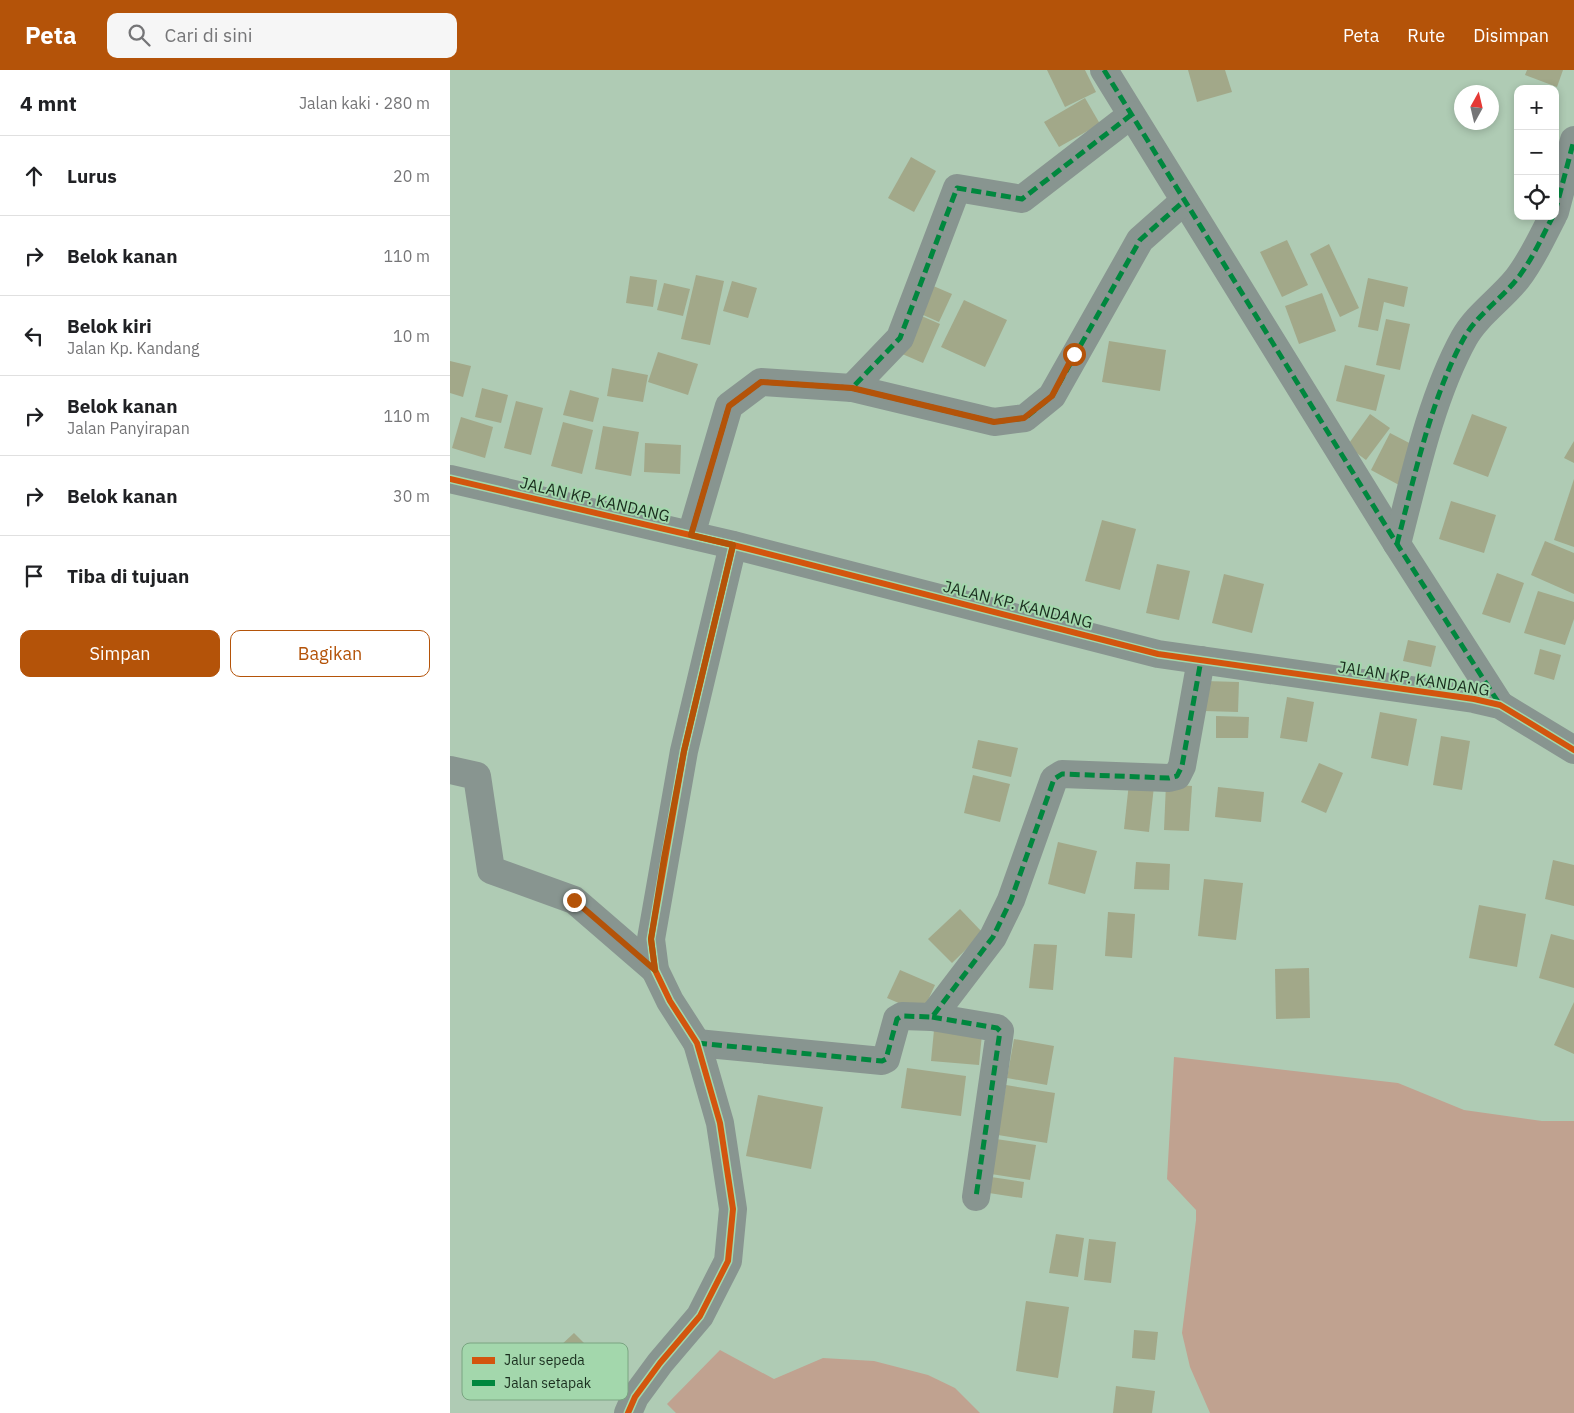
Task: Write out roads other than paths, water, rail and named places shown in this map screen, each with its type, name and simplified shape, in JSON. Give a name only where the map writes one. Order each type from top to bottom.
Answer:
[{"type":"street","points":[[1104,70],[1397,544],[1500,705]]},
{"type":"street","points":[[852,388],[900,338],[957,188],[1022,199],[1131,115]]},
{"type":"street","points":[[1559,197],[1574,140]]},
{"type":"street","points":[[691,535],[729,406],[761,382],[852,388],[994,422],[1024,418],[1052,396],[1140,240],[1184,201]]},
{"type":"street","points":[[1397,544],[1419,461],[1442,388],[1464,338],[1482,314],[1518,278],[1551,220]]},
{"type":"street","name":"JALAN KP. KANDANG","points":[[450,479],[733,545],[1158,654],[1500,705],[1574,750]]},
{"type":"street","points":[[628,1413],[635,1397],[655,1370],[700,1316],[728,1261],[733,1209],[720,1123],[697,1043],[670,1001],[655,970],[651,939],[684,751],[733,545]]},
{"type":"street","points":[[932,1017],[993,937],[1011,900],[1054,779],[1062,774],[1169,778],[1177,776],[1182,766],[1201,660]]},
{"type":"street","points":[[450,770],[477,776],[491,870],[574,900],[655,970]]},
{"type":"street","points":[[697,1043],[882,1061],[888,1055],[897,1019],[902,1016],[932,1017],[997,1028],[1000,1031],[976,1197]]}]
